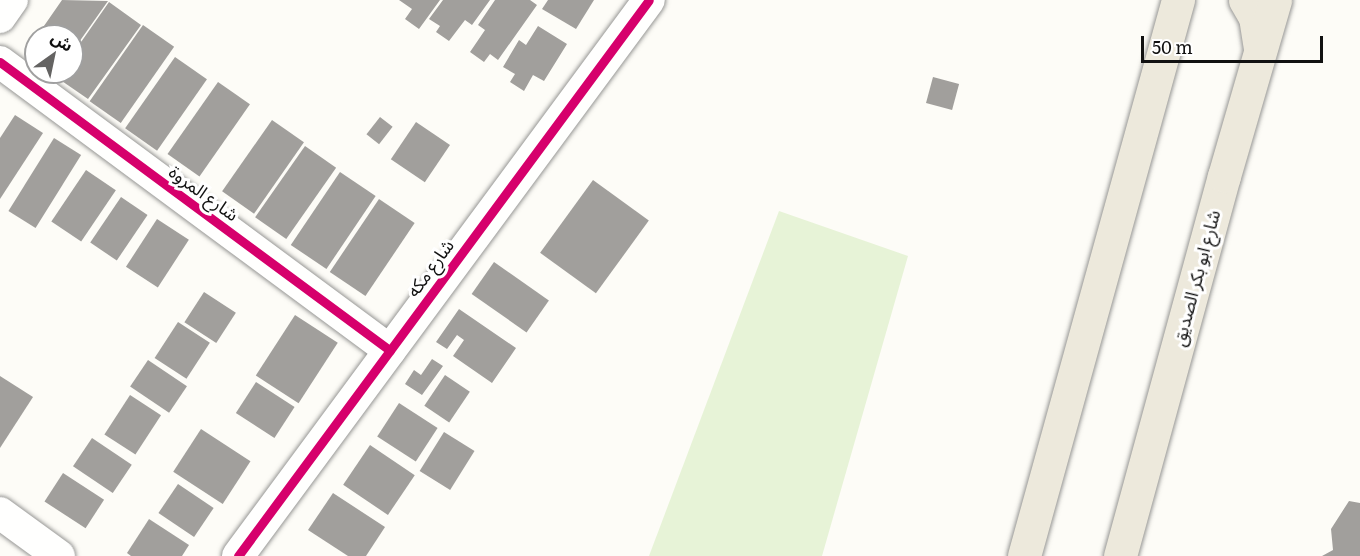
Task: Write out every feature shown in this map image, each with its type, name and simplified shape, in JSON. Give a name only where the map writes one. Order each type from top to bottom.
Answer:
[{"type":"main road","points":[[1245,0],[1254,17],[1261,51]]},
{"type":"main road","name":"شارع ابو بكر الصديق","points":[[1120,556],[1275,0]]},
{"type":"main road","points":[[1024,556],[1181,6]]},
{"type":"street","points":[[0,17],[12,0]]},
{"type":"street","name":"شارع مكه","points":[[238,556],[650,0]]},
{"type":"street","name":"شارع المروة","points":[[0,62],[390,351]]},
{"type":"street","points":[[0,513],[59,556]]},
{"type":"green space","points":[[779,211],[908,256],[822,556],[649,556]]},
{"type":"building","points":[[62,0],[108,1],[84,35],[84,24],[45,24]]},
{"type":"building","points":[[399,0],[440,0],[419,29],[405,19],[412,9]]},
{"type":"building","points":[[443,0],[490,0],[472,25],[465,20],[449,41],[436,32],[440,26],[429,19]]},
{"type":"building","points":[[495,0],[530,0],[537,5],[498,60],[490,54],[484,62],[470,52],[485,30],[478,25]]},
{"type":"building","points":[[548,0],[594,0],[576,29],[542,9]]},
{"type":"building","points":[[109,2],[141,25],[88,99],[66,84],[84,84],[84,38]]},
{"type":"building","points":[[143,25],[174,47],[121,123],[90,101]]},
{"type":"building","points":[[538,26],[567,44],[544,81],[533,75],[524,91],[510,82],[515,74],[503,67],[519,40],[526,45]]},
{"type":"building","points":[[175,57],[207,79],[157,151],[125,128]]},
{"type":"building","points":[[933,77],[959,84],[952,110],[926,103]]},
{"type":"building","points":[[218,82],[250,104],[199,176],[168,154]]},
{"type":"building","points":[[15,115],[43,133],[0,199],[0,138]]},
{"type":"building","points":[[380,117],[393,127],[379,144],[366,134]]},
{"type":"building","points":[[272,120],[304,142],[254,214],[222,191]]},
{"type":"building","points":[[416,122],[450,145],[425,182],[391,159]]},
{"type":"building","points":[[54,138],[81,155],[36,228],[8,211]]},
{"type":"building","points":[[305,146],[336,168],[286,239],[255,217]]},
{"type":"building","points":[[86,170],[116,190],[81,242],[51,221]]},
{"type":"building","points":[[340,172],[376,196],[326,269],[291,245]]},
{"type":"building","points":[[593,180],[649,221],[596,293],[540,253]]},
{"type":"building","points":[[121,197],[148,215],[117,260],[90,243]]},
{"type":"building","points":[[379,199],[415,223],[365,296],[330,272]]},
{"type":"building","points":[[157,219],[189,240],[158,288],[126,267]]},
{"type":"building","points":[[494,262],[549,300],[527,332],[472,294]]},
{"type":"building","points":[[204,292],[236,313],[216,343],[184,322]]},
{"type":"building","points":[[459,309],[516,348],[492,383],[453,356],[464,340],[457,335],[447,349],[436,342]]},
{"type":"building","points":[[295,315],[338,343],[299,403],[256,375]]},
{"type":"building","points":[[178,322],[210,343],[186,379],[155,358]]},
{"type":"building","points":[[432,359],[443,366],[422,395],[405,384],[414,370],[421,375]]},
{"type":"building","points":[[148,360],[187,386],[169,413],[130,387]]},
{"type":"building","points":[[445,375],[470,392],[449,422],[424,406]]},
{"type":"building","points":[[0,376],[33,397],[0,448]]},
{"type":"building","points":[[256,382],[295,407],[274,438],[236,413]]},
{"type":"building","points":[[130,395],[161,415],[135,455],[104,434]]},
{"type":"building","points":[[399,403],[438,428],[416,462],[377,437]]},
{"type":"building","points":[[201,429],[250,461],[223,504],[173,472]]},
{"type":"building","points":[[444,432],[475,451],[450,490],[420,471]]},
{"type":"building","points":[[92,438],[132,465],[113,493],[73,466]]},
{"type":"building","points":[[370,445],[415,475],[388,515],[343,485]]},
{"type":"building","points":[[63,473],[104,500],[86,528],[44,502]]},
{"type":"building","points":[[178,484],[214,508],[194,537],[158,513]]},
{"type":"building","points":[[333,493],[385,527],[366,556],[348,556],[308,530]]},
{"type":"building","points":[[1349,501],[1360,503],[1360,556],[1322,556],[1333,550],[1331,529]]},
{"type":"building","points":[[149,519],[189,545],[182,556],[131,556],[127,553]]},
{"type":"cycle path","points":[[238,556],[649,0]]},
{"type":"cycle path","points":[[0,62],[390,351]]}]
